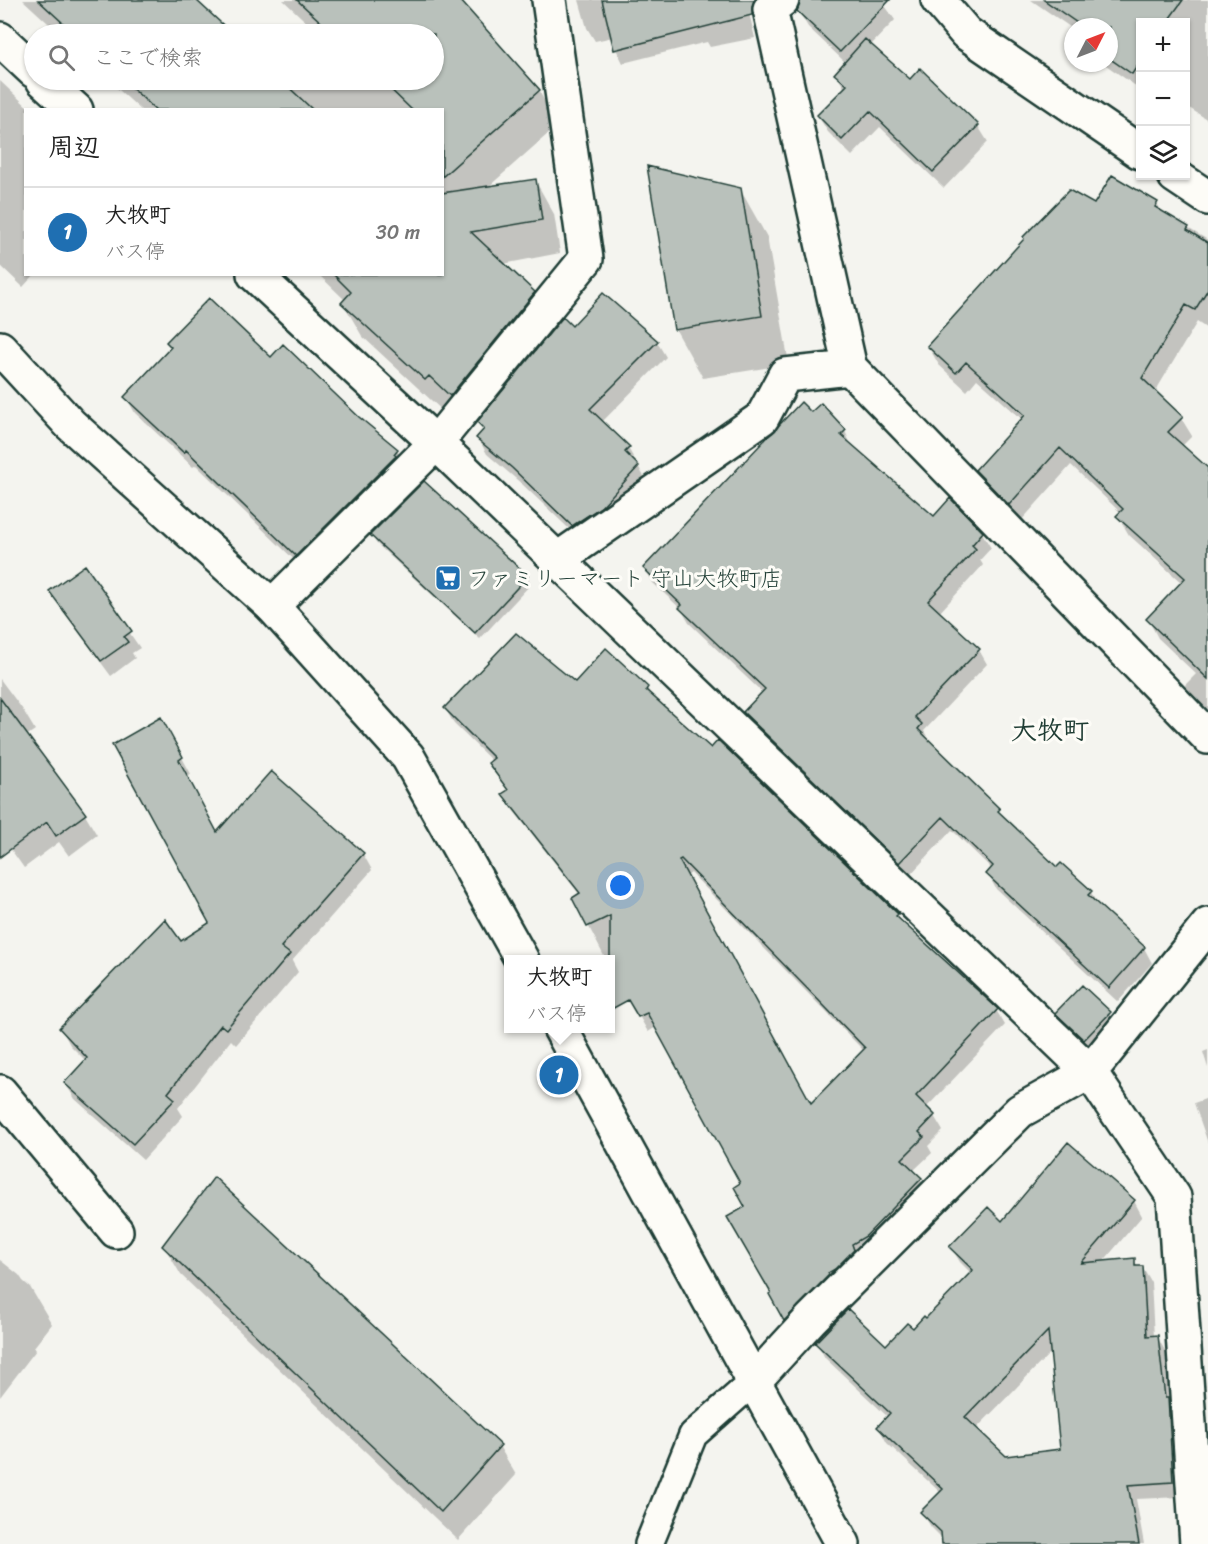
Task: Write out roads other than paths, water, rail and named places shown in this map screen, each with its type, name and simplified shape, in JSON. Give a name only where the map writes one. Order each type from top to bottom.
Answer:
[{"type":"street","points":[[272,606],[436,443],[586,259],[549,0]]},
{"type":"street","points":[[782,0],[770,9],[850,368],[1208,737]]},
{"type":"street","points":[[938,0],[966,33],[1136,149]]},
{"type":"street","points":[[0,39],[24,62]]},
{"type":"street","points":[[55,90],[74,108]]},
{"type":"street","points":[[1182,180],[1208,198]]},
{"type":"street","points":[[256,276],[558,559],[1090,1072],[1173,1197],[1197,1544]]},
{"type":"street","points":[[0,348],[70,424],[272,606],[408,757],[519,955]]},
{"type":"street","points":[[558,559],[762,418],[785,375],[850,368]]},
{"type":"street","points":[[754,1381],[811,1319],[1020,1111],[1090,1072],[1208,925]]},
{"type":"street","points":[[562,1033],[843,1544]]},
{"type":"street","points":[[0,1092],[116,1230]]},
{"type":"lane","points":[[649,1544],[693,1435],[754,1381]]},
{"type":"place","name":"ファミリーマート 守山大牧町店","points":[[448,578]]},
{"type":"place","name":"大牧町","points":[[559,1075]]},
{"type":"district","name":"大牧町","points":[[1050,730]]}]
